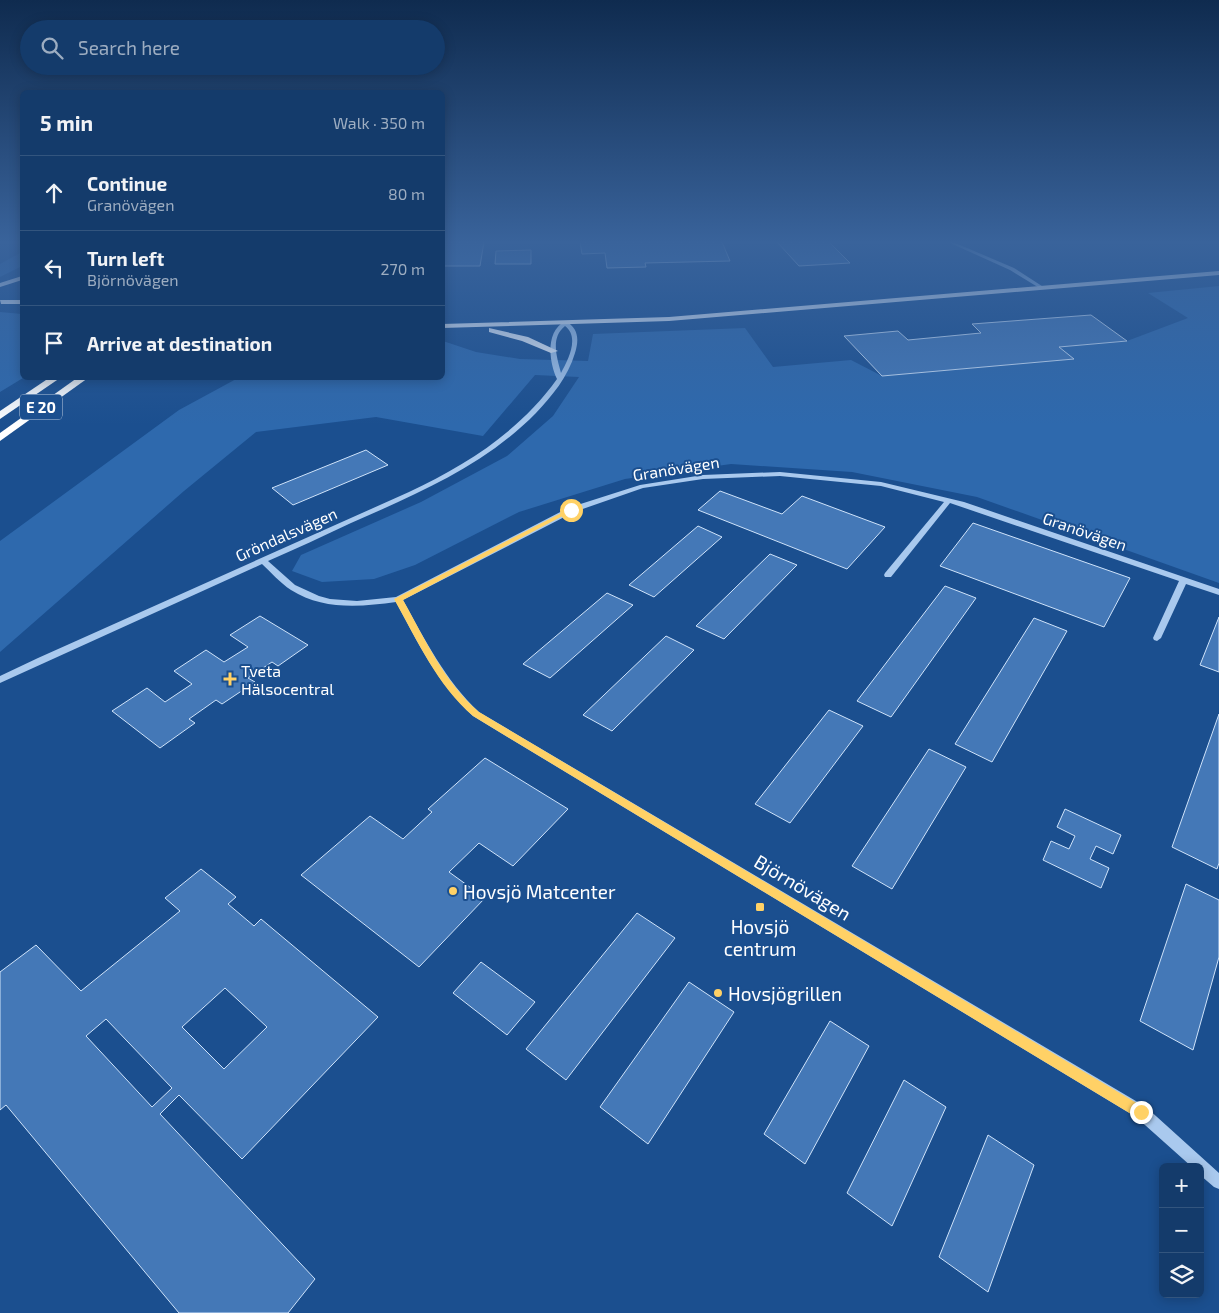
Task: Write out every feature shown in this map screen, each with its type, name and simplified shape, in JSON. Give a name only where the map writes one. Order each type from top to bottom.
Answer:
[{"type":"highway","name":"E 20","points":[[0,416],[52,380]]},
{"type":"highway","name":"E 20","points":[[0,438],[80,380]]},
{"type":"main road","points":[[445,326],[565,323],[721,315],[861,303]]},
{"type":"main road","points":[[472,326],[525,339],[554,351]]},
{"type":"street","points":[[560,378],[554,351],[554,334],[565,323]]},
{"type":"street","name":"Gröndalsvägen","points":[[0,680],[71,645],[262,561],[466,464],[489,450],[530,416],[572,361],[576,334],[574,328],[565,323]]},
{"type":"street","name":"Granövägen","points":[[262,561],[292,586],[313,598],[332,603],[377,602],[398,599],[571,510],[642,486],[703,477],[780,474],[881,484],[948,501],[1219,592]]},
{"type":"street","points":[[888,575],[948,501]]},
{"type":"street","points":[[1157,638],[1184,580]]},
{"type":"street","name":"Björnövägen","points":[[398,599],[438,671],[464,704],[476,714],[1141,1112],[1219,1182]]},
{"type":"shaded area","points":[[1164,303],[1219,303],[1219,583],[977,497],[852,472],[731,464],[625,479],[519,512],[415,565],[374,579],[322,582],[292,571],[301,555],[421,502],[507,456],[553,416],[579,377],[535,375],[483,436],[376,417],[256,432],[184,491],[0,652],[0,541],[179,410],[234,380],[445,380],[445,342],[476,352],[520,359],[588,361],[593,334],[745,328],[773,367],[851,360],[882,376],[1073,359],[1059,347],[1127,341],[1188,318]]},
{"type":"shaded area","points":[[0,312],[20,314],[20,380],[0,392]]},
{"type":"building","points":[[1091,315],[1127,341],[1059,347],[1074,359],[882,376],[844,336],[898,331],[908,340],[981,333],[972,324]]},
{"type":"building","points":[[366,450],[388,465],[293,505],[272,488]]},
{"type":"building","points":[[720,491],[782,514],[802,496],[885,527],[847,569],[698,510]]},
{"type":"building","points":[[973,523],[1130,578],[1104,627],[940,566]]},
{"type":"building","points":[[698,526],[722,537],[654,597],[629,585]]},
{"type":"building","points":[[770,554],[797,565],[724,639],[696,626]]},
{"type":"building","points":[[945,586],[976,598],[891,717],[857,701]]},
{"type":"building","points":[[607,593],[633,605],[550,678],[523,664]]},
{"type":"building","points":[[260,616],[308,645],[278,666],[272,662],[248,678],[255,682],[222,704],[216,700],[189,719],[195,723],[160,748],[112,711],[147,688],[165,702],[192,684],[174,671],[206,650],[224,662],[248,647],[230,635]]},
{"type":"building","points":[[1219,617],[1219,672],[1200,665]]},
{"type":"building","points":[[1034,618],[1067,631],[992,762],[955,744]]},
{"type":"building","points":[[666,636],[694,650],[612,731],[583,715]]},
{"type":"building","points":[[829,710],[863,726],[790,823],[755,804]]},
{"type":"building","points":[[1219,714],[1219,863],[1217,869],[1172,847]]},
{"type":"building","points":[[929,749],[966,767],[892,889],[852,866]]},
{"type":"building","points":[[485,758],[568,809],[513,866],[479,843],[449,872],[485,898],[419,967],[301,875],[370,816],[403,839],[432,812],[428,809]]},
{"type":"building","points":[[1065,809],[1121,835],[1113,854],[1096,846],[1090,859],[1109,868],[1101,888],[1043,860],[1051,841],[1069,849],[1075,836],[1057,827]]},
{"type":"building","points":[[201,869],[236,897],[228,904],[254,926],[261,919],[378,1017],[242,1159],[179,1095],[160,1114],[315,1279],[288,1313],[179,1313],[6,1105],[0,1110],[0,972],[36,945],[81,991],[180,911],[165,898]],"holes":[[[225,988],[267,1027],[224,1069],[182,1027]],[[106,1019],[172,1088],[152,1107],[86,1036]]]},
{"type":"building","points":[[1186,884],[1219,900],[1219,957],[1193,1050],[1140,1021]]},
{"type":"building","points":[[637,913],[675,938],[566,1080],[526,1049]]},
{"type":"building","points":[[481,962],[535,1002],[507,1035],[453,993]]},
{"type":"building","points":[[689,982],[734,1012],[648,1144],[600,1107]]},
{"type":"building","points":[[830,1021],[869,1046],[805,1164],[764,1134]]},
{"type":"building","points":[[904,1080],[946,1107],[892,1226],[847,1193]]},
{"type":"building","points":[[988,1135],[1034,1165],[988,1292],[939,1257]]},
{"type":"place","name":"Tveta Hälsocentral","points":[[230,679]]},
{"type":"place","name":"Hovsjö Matcenter","points":[[453,891]]},
{"type":"place","name":"Hovsjö centrum","points":[[760,907]]},
{"type":"place","name":"Hovsjögrillen","points":[[718,993]]},
{"type":"route","points":[[571,510],[398,599],[438,671],[464,704],[476,714],[616,797],[656,823],[1141,1112]]}]
